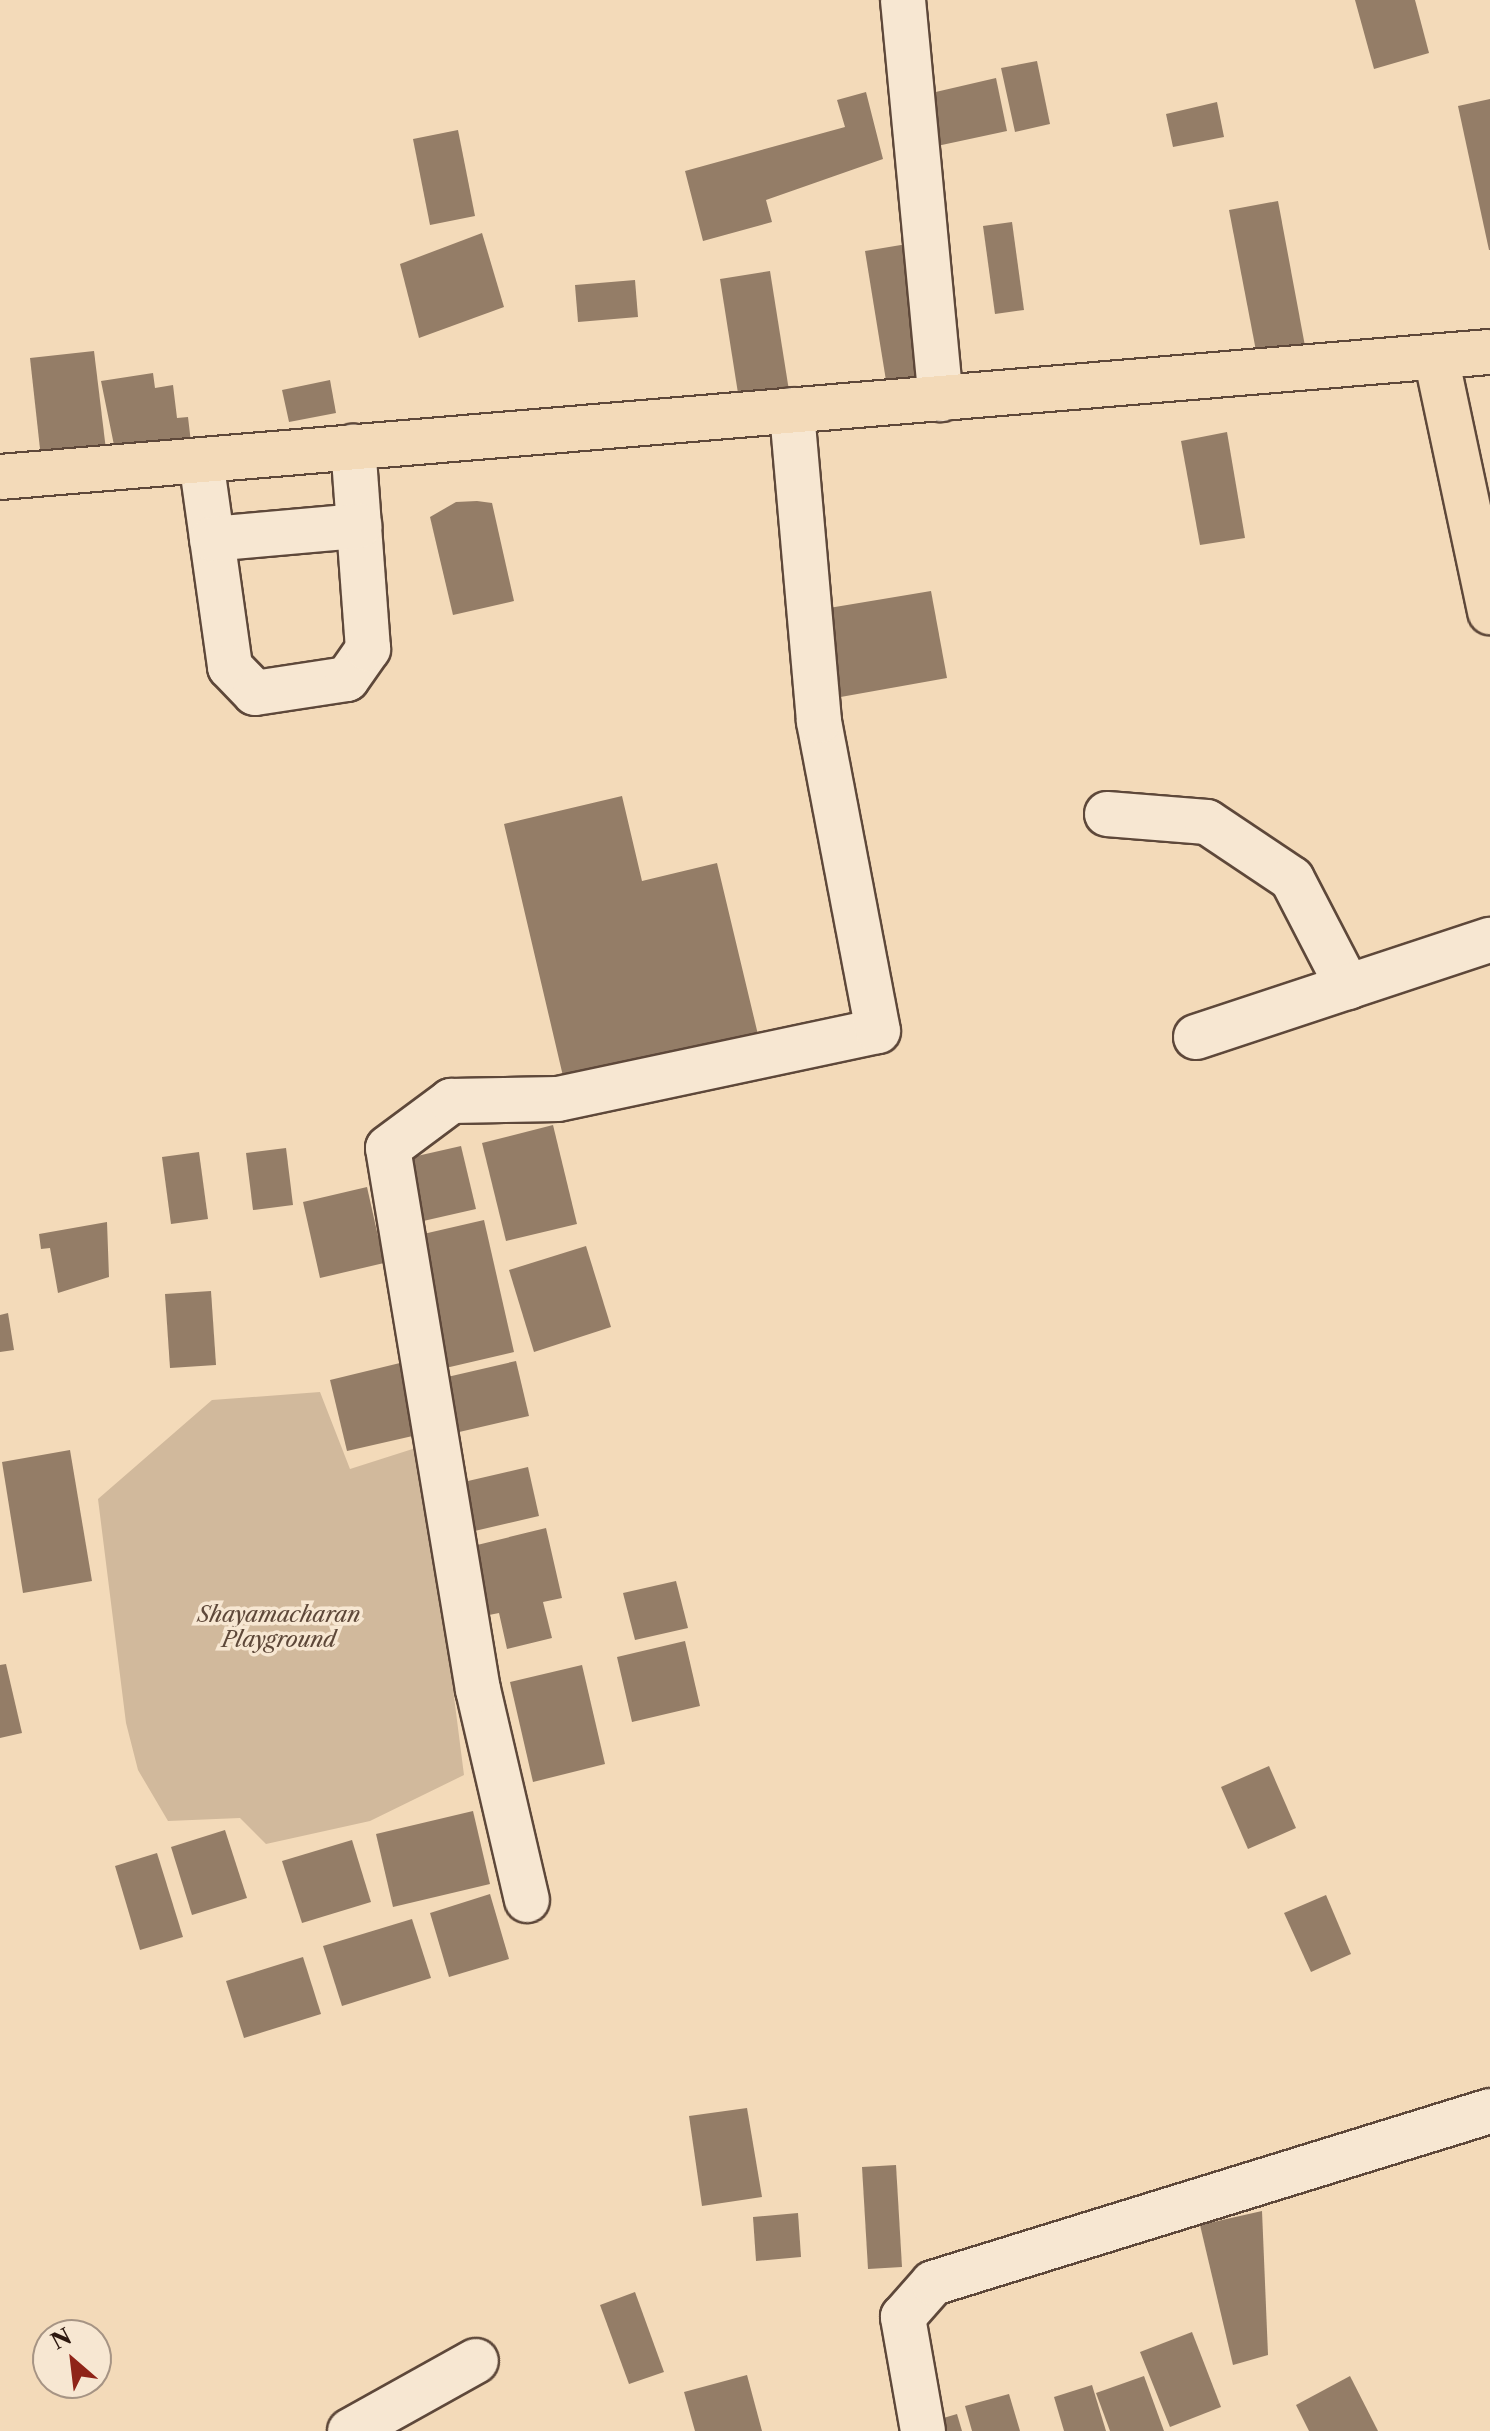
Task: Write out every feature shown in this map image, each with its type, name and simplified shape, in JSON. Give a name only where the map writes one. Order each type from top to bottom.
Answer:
[{"type":"main road","points":[[0,477],[1490,352]]},
{"type":"main road","points":[[1436,357],[1490,612]]},
{"type":"street","points":[[903,0],[941,399]]},
{"type":"street","points":[[527,1900],[478,1690],[388,1148],[451,1101],[558,1099],[878,1031],[819,721],[792,410]]},
{"type":"street","points":[[201,460],[230,667],[255,693],[347,679],[361,665],[368,649],[353,447]]},
{"type":"street","points":[[212,539],[359,526]]},
{"type":"street","points":[[1107,814],[1207,822],[1292,879],[1348,987]]},
{"type":"street","points":[[1196,1037],[1490,940]]},
{"type":"street","points":[[923,2431],[903,2317],[933,2283],[1490,2111]]},
{"type":"street","points":[[350,2431],[476,2361]]},
{"type":"green space","name":"Shayamacharan Playground","points":[[320,1392],[350,1469],[422,1446],[464,1775],[370,1821],[266,1844],[240,1818],[168,1821],[138,1770],[126,1723],[98,1499],[212,1400]]},
{"type":"building","points":[[1355,0],[1415,0],[1429,53],[1374,69]]},
{"type":"building","points":[[1037,61],[1050,124],[1015,132],[1001,68]]},
{"type":"building","points":[[996,78],[1007,131],[937,146],[927,94]]},
{"type":"building","points":[[866,92],[883,159],[766,200],[772,222],[703,241],[685,171],[845,127],[837,100]]},
{"type":"building","points":[[1490,99],[1490,250],[1489,250],[1458,106]]},
{"type":"building","points":[[1217,102],[1224,137],[1173,147],[1166,114]]},
{"type":"building","points":[[458,130],[475,216],[430,225],[413,139]]},
{"type":"building","points":[[1278,201],[1305,346],[1257,356],[1229,210]]},
{"type":"building","points":[[1012,222],[1024,310],[995,314],[983,226]]},
{"type":"building","points":[[482,233],[504,307],[419,338],[400,264]]},
{"type":"building","points":[[907,244],[931,392],[889,399],[865,251]]},
{"type":"building","points":[[770,271],[790,397],[740,406],[720,279]]},
{"type":"building","points":[[635,280],[638,317],[578,322],[575,285]]},
{"type":"building","points":[[94,351],[107,458],[42,467],[30,358]]},
{"type":"building","points":[[153,373],[155,388],[173,385],[177,418],[188,417],[192,451],[117,460],[101,381]]},
{"type":"building","points":[[330,380],[336,413],[289,422],[282,390]]},
{"type":"building","points":[[1227,432],[1245,538],[1200,545],[1181,441]]},
{"type":"building","points":[[456,502],[492,503],[514,601],[453,615],[430,517]]},
{"type":"building","points":[[931,591],[947,678],[835,698],[829,608]]},
{"type":"building","points":[[622,796],[642,881],[717,863],[760,1043],[566,1089],[504,824]]},
{"type":"building","points":[[553,1125],[577,1224],[506,1241],[482,1143]]},
{"type":"building","points":[[461,1146],[476,1209],[410,1224],[395,1161]]},
{"type":"building","points":[[286,1148],[293,1205],[253,1210],[246,1153]]},
{"type":"building","points":[[199,1152],[208,1219],[171,1224],[162,1157]]},
{"type":"building","points":[[367,1187],[384,1263],[320,1278],[303,1202]]},
{"type":"building","points":[[484,1220],[514,1352],[437,1370],[406,1238]]},
{"type":"building","points":[[107,1222],[109,1277],[58,1293],[50,1248],[41,1249],[39,1234]]},
{"type":"building","points":[[586,1246],[611,1327],[534,1352],[509,1270]]},
{"type":"building","points":[[211,1291],[216,1365],[170,1368],[165,1294]]},
{"type":"building","points":[[8,1313],[14,1350],[0,1352],[0,1315]]},
{"type":"building","points":[[516,1361],[529,1416],[442,1436],[430,1381]]},
{"type":"building","points":[[400,1363],[417,1435],[347,1451],[330,1380]]},
{"type":"building","points":[[70,1450],[92,1581],[23,1593],[2,1462]]},
{"type":"building","points":[[528,1467],[539,1516],[466,1533],[455,1484]]},
{"type":"building","points":[[546,1528],[562,1598],[543,1602],[552,1638],[507,1649],[499,1613],[489,1615],[473,1546]]},
{"type":"building","points":[[676,1581],[688,1628],[635,1640],[623,1593]]},
{"type":"building","points":[[685,1641],[700,1706],[632,1722],[617,1657]]},
{"type":"building","points":[[6,1664],[22,1733],[0,1738],[0,1665]]},
{"type":"building","points":[[582,1665],[605,1764],[533,1782],[510,1682]]},
{"type":"building","points":[[1269,1766],[1296,1828],[1248,1849],[1221,1787]]},
{"type":"building","points":[[473,1811],[490,1884],[393,1907],[376,1834]]},
{"type":"building","points":[[225,1830],[247,1898],[192,1915],[171,1847]]},
{"type":"building","points":[[352,1840],[371,1902],[302,1923],[282,1861]]},
{"type":"building","points":[[157,1853],[183,1937],[140,1950],[115,1866]]},
{"type":"building","points":[[490,1894],[509,1959],[449,1977],[430,1913]]},
{"type":"building","points":[[1326,1895],[1351,1954],[1311,1972],[1284,1913]]},
{"type":"building","points":[[412,1919],[431,1978],[342,2006],[323,1946]]},
{"type":"building","points":[[303,1957],[321,2014],[244,2038],[226,1981]]},
{"type":"building","points":[[747,2108],[762,2197],[702,2206],[689,2116]]},
{"type":"building","points":[[896,2165],[902,2267],[868,2269],[862,2167]]},
{"type":"building","points":[[1262,2211],[1268,2355],[1233,2365],[1200,2225]]},
{"type":"building","points":[[798,2213],[801,2257],[756,2261],[753,2217]]},
{"type":"building","points":[[635,2292],[664,2372],[629,2384],[600,2305]]},
{"type":"building","points":[[1192,2332],[1221,2407],[1170,2427],[1140,2352]]},
{"type":"building","points":[[747,2375],[762,2431],[695,2431],[684,2392]]},
{"type":"building","points":[[1144,2376],[1164,2431],[1110,2431],[1096,2393]]},
{"type":"building","points":[[1350,2376],[1378,2431],[1309,2431],[1296,2405]]},
{"type":"building","points":[[1092,2385],[1106,2431],[1064,2431],[1054,2397]]},
{"type":"building","points":[[1009,2394],[1020,2431],[972,2431],[965,2406]]},
{"type":"building","points":[[957,2414],[962,2431],[924,2431],[923,2424]]}]
